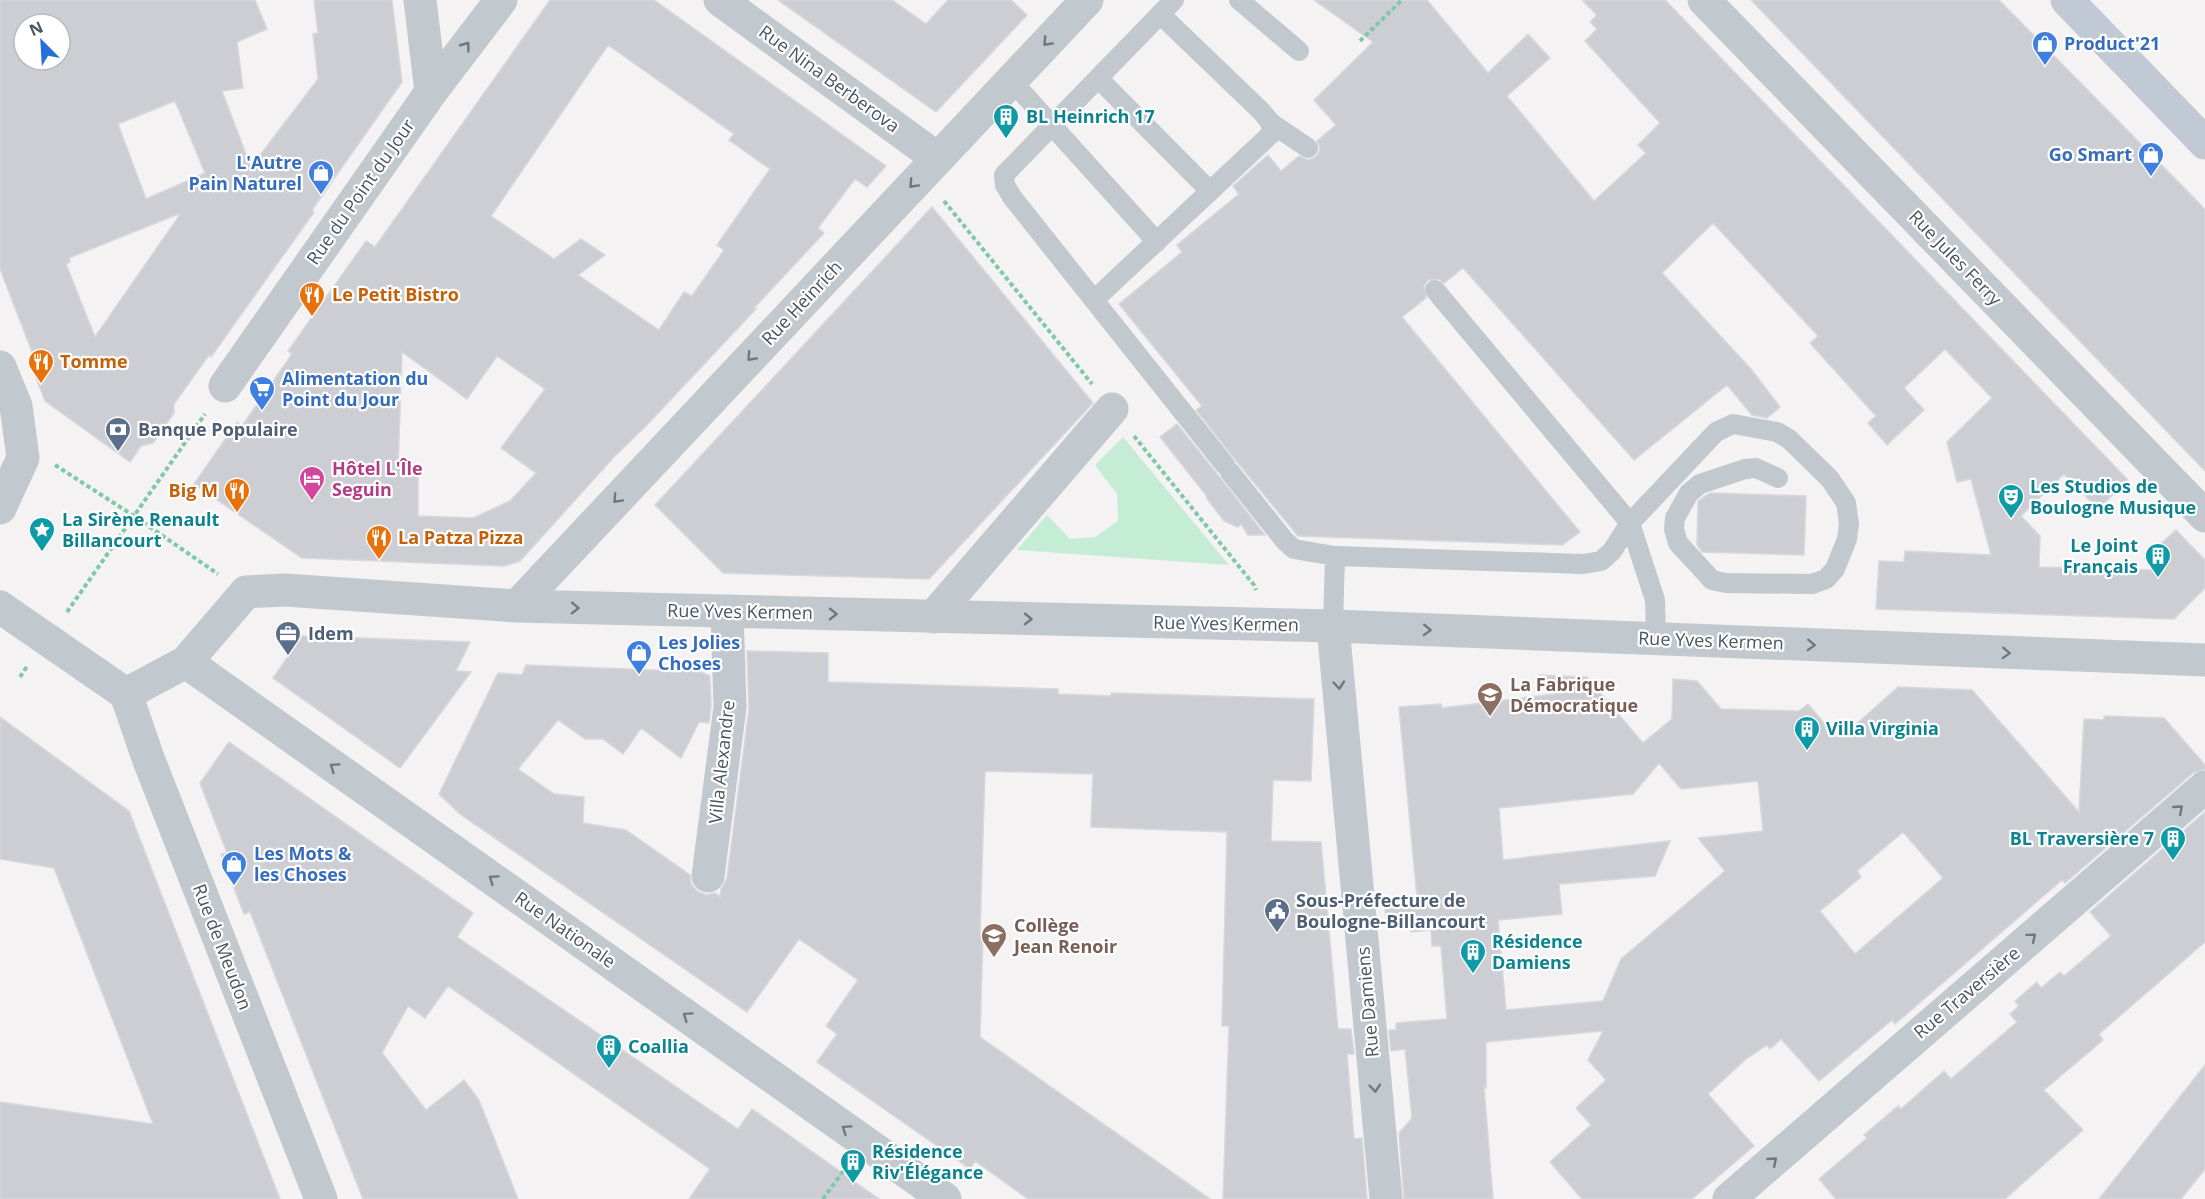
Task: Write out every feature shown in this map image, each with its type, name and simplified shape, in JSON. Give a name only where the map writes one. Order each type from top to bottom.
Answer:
[{"type":"street","points":[[420,0],[431,92]]},
{"type":"street","name":"Rue du Point du Jour","points":[[225,386],[431,92],[501,0]]},
{"type":"street","name":"Rue Nina Berberova","points":[[720,0],[937,158]]},
{"type":"street","name":"Rue Heinrich","points":[[517,606],[1087,0]]},
{"type":"street","name":"Rue Jules Ferry","points":[[1704,0],[2205,516]]},
{"type":"street","points":[[2067,0],[2205,142]]},
{"type":"street","points":[[0,367],[16,406],[23,458],[0,508]]},
{"type":"street","points":[[933,616],[1112,409]]},
{"type":"street","name":"Rue Yves Kermen","points":[[246,592],[285,590],[517,606],[1333,626],[2205,660]]},
{"type":"street","points":[[0,607],[126,694],[186,662],[246,592]]},
{"type":"street","name":"Villa Alexandre","points":[[708,876],[730,707],[727,611]]},
{"type":"street","name":"Rue Damiens","points":[[1333,626],[1386,1199]]},
{"type":"street","name":"Rue Nationale","points":[[186,662],[945,1199]]},
{"type":"street","name":"Rue de Meudon","points":[[126,694],[148,758],[321,1199]]},
{"type":"street","name":"Rue Traversière","points":[[1729,1199],[2205,787]]},
{"type":"lane","points":[[1174,0],[1004,175],[1005,185],[1285,541],[1294,549],[1335,556],[1583,564],[1601,561],[1612,551],[1630,524],[1716,432],[1733,424],[1777,432],[1789,439],[1830,478],[1846,503],[1850,524],[1847,539],[1835,569],[1827,579],[1812,584],[1726,583],[1712,580],[1678,543],[1674,528],[1675,518],[1689,493],[1700,484],[1745,469],[1756,468],[1778,478]]},
{"type":"lane","points":[[1239,0],[1299,51]]},
{"type":"lane","points":[[1160,15],[1271,123],[1308,148]]},
{"type":"lane","points":[[1098,78],[1210,191]]},
{"type":"lane","points":[[1011,80],[1156,242]]},
{"type":"lane","points":[[1094,300],[1271,134],[1271,123]]},
{"type":"lane","points":[[1436,290],[1630,524],[1655,600],[1656,639]]},
{"type":"lane","points":[[1333,626],[1335,556]]},
{"type":"path","points":[[1360,41],[1402,0]]},
{"type":"path","points":[[64,616],[225,386]]},
{"type":"path","points":[[23,458],[44,458],[246,592]]},
{"type":"path","points":[[823,1199],[844,1170]]},
{"type":"green space","points":[[1123,437],[1229,565],[1017,550],[1047,515],[1070,539],[1095,537],[1118,521],[1117,494],[1095,465]]},
{"type":"building","points":[[0,0],[255,0],[267,29],[237,42],[243,88],[222,91],[251,167],[318,79],[313,34],[318,33],[314,0],[392,0],[402,82],[312,210],[314,212],[211,357],[209,355],[174,404],[174,413],[153,443],[141,446],[130,462],[45,401],[31,365],[36,362],[0,269]],"holes":[[[175,101],[205,173],[146,199],[118,124]],[[181,213],[95,337],[66,264],[70,262],[69,258]]]},
{"type":"building","points":[[550,0],[654,0],[886,166],[867,187],[855,179],[818,228],[824,233],[754,308],[756,309],[614,457],[520,561],[504,566],[302,558],[194,484],[237,422],[242,426],[292,354],[288,351],[366,241],[375,247]],"holes":[[[608,45],[734,134],[729,140],[770,169],[717,245],[724,250],[692,296],[684,292],[659,330],[578,275],[605,255],[581,239],[554,259],[491,216]],[[402,352],[467,399],[497,356],[545,389],[501,448],[536,473],[510,501],[473,518],[418,516],[418,469],[398,468]]]},
{"type":"building","points":[[778,0],[892,0],[926,24],[948,0],[1011,0],[1027,15],[936,112]]},
{"type":"building","points":[[1314,0],[1427,0],[1488,73],[1528,34],[1550,58],[1507,96],[1594,201],[1646,153],[1638,145],[1660,123],[1585,41],[1597,29],[1590,22],[1597,15],[1582,0],[1665,0],[2128,480],[2098,509],[2064,474],[2021,516],[2040,536],[2039,567],[2156,570],[2145,558],[2176,530],[2205,560],[2205,588],[2174,619],[1876,609],[1879,561],[1904,562],[1905,551],[1991,555],[1971,479],[1957,482],[1947,442],[1992,398],[1945,349],[1904,388],[1924,410],[1887,445],[1868,423],[1876,416],[1810,343],[1818,336],[1713,223],[1662,273],[1751,369],[1780,407],[1767,418],[1752,415],[1727,385],[1634,460],[1463,268],[1444,283],[1439,279],[1428,280],[1424,286],[1426,298],[1402,317],[1580,532],[1562,545],[1298,536],[1196,410],[1202,406],[1119,304],[1182,252],[1177,245],[1239,194],[1233,186],[1268,155],[1281,171],[1299,156],[1308,160],[1318,154],[1320,148],[1317,141],[1336,125],[1314,100],[1373,42]]},
{"type":"building","points":[[1751,0],[1999,0],[2201,205],[2205,210],[2205,471]]},
{"type":"building","points":[[932,207],[1093,403],[929,579],[723,573],[655,505]]},
{"type":"building","points":[[1177,424],[1265,535],[1248,535],[1241,524],[1238,527],[1224,521],[1160,437]]},
{"type":"building","points":[[1710,493],[1806,496],[1804,555],[1702,552],[1697,545],[1698,501]]},
{"type":"building","points":[[302,636],[470,642],[456,671],[471,672],[400,768],[273,678]]},
{"type":"building","points":[[747,651],[828,653],[828,682],[1058,689],[1058,694],[1111,696],[1111,693],[1314,699],[1311,781],[1273,780],[1271,841],[1321,842],[1338,1029],[1351,1029],[1354,1054],[1347,1054],[1354,1139],[1362,1138],[1367,1199],[1223,1199],[1229,1026],[1222,1026],[1227,832],[1091,827],[1093,774],[985,771],[980,933],[983,934],[980,1037],[1210,1199],[1028,1199],[975,1161],[970,1169],[817,1062],[837,1034],[826,1026],[858,980],[799,939],[747,1012],[460,814],[439,794],[498,673],[522,675],[526,665],[701,672],[710,676],[709,723],[699,722],[681,758],[641,728],[623,754],[603,739],[585,739],[558,720],[518,769],[554,794],[584,797],[583,823],[626,830],[690,875],[691,884],[697,891],[706,895],[715,893],[720,897],[721,889],[727,878],[749,709]]},
{"type":"building","points":[[1539,675],[1587,677],[1643,743],[1672,719],[1673,679],[1697,681],[1721,709],[1799,711],[1808,704],[1837,738],[1898,687],[1972,690],[2079,812],[2084,719],[2104,720],[2104,716],[2164,718],[2205,765],[2205,769],[2193,773],[2065,883],[2062,880],[1895,1024],[1892,1020],[1819,1081],[1781,1039],[1770,1049],[1767,1045],[1746,1059],[1708,1094],[1754,1146],[1692,1199],[1582,1199],[1550,1162],[1591,1125],[1576,1108],[1606,1080],[1588,1060],[1603,1031],[1486,1042],[1486,1088],[1484,1086],[1493,1199],[1404,1199],[1399,1133],[1412,1118],[1405,1049],[1391,1051],[1389,1030],[1396,1030],[1396,1023],[1447,1019],[1441,946],[1432,946],[1431,930],[1411,932],[1410,924],[1387,926],[1384,900],[1417,897],[1399,707],[1441,704],[1442,708],[1554,694]],"holes":[[[1659,763],[1681,789],[1758,781],[1763,831],[1698,838],[1725,871],[1621,959],[1603,1001],[1506,1010],[1498,920],[1562,914],[1559,884],[1655,876],[1670,841],[1503,860],[1499,808],[1633,794]],[[1903,832],[1943,878],[1855,954],[1820,911],[1861,877],[1857,871]]]},
{"type":"building","points":[[0,717],[129,811],[280,1199],[0,1199],[0,1102],[153,1124],[54,868],[0,859]]},
{"type":"building","points":[[229,742],[473,913],[457,937],[738,1129],[752,1109],[879,1199],[689,1199],[710,1169],[448,986],[425,1018],[408,1006],[382,1053],[426,1110],[464,1080],[479,1100],[518,1199],[363,1199],[250,912],[244,914],[221,854],[227,853],[200,783]]},
{"type":"building","points":[[2205,812],[2205,942],[2099,1034],[2103,1040],[2044,1090],[2083,1130],[2005,1199],[1836,1199],[1819,1179],[1867,1138],[1864,1135],[1898,1106],[1901,1109],[1944,1071],[1951,1079],[2017,1022],[2010,1014],[2019,1006],[2015,1001],[2037,982],[2041,988],[2060,972],[2064,976],[2111,936],[2090,912]]},
{"type":"building","points":[[2205,1065],[2205,1169],[2181,1199],[2099,1199]]},
{"type":"place","name":"Product'21","points":[[2045,67]]},
{"type":"place","name":"BL Heinrich 17","points":[[1006,140]]},
{"type":"place","name":"Go Smart","points":[[2151,178]]},
{"type":"place","name":"L'Autre Pain Naturel","points":[[321,196]]},
{"type":"place","name":"Le Petit Bistro","points":[[312,318]]},
{"type":"place","name":"Tomme","points":[[41,385]]},
{"type":"place","name":"Alimentation du Point du Jour","points":[[262,412]]},
{"type":"place","name":"Banque Populaire","points":[[118,453]]},
{"type":"place","name":"Hôtel L'Île Seguin","points":[[312,502]]},
{"type":"place","name":"Big M","points":[[237,514]]},
{"type":"place","name":"Les Studios de Boulogne Musique","points":[[2011,520]]},
{"type":"place","name":"La Sirène Renault Billancourt","points":[[42,553]]},
{"type":"place","name":"La Patza Pizza","points":[[379,561]]},
{"type":"place","name":"Le Joint Français","points":[[2158,579]]},
{"type":"place","name":"Idem","points":[[288,657]]},
{"type":"place","name":"Les Jolies Choses","points":[[639,676]]},
{"type":"place","name":"La Fabrique Démocratique","points":[[1490,718]]},
{"type":"place","name":"Villa Virginia","points":[[1807,752]]},
{"type":"place","name":"BL Traversière 7","points":[[2173,862]]},
{"type":"place","name":"Les Mots & les Choses","points":[[234,887]]},
{"type":"place","name":"Sous-Préfecture de Boulogne-Billancourt","points":[[1277,934]]},
{"type":"place","name":"Collège Jean Renoir","points":[[994,959]]},
{"type":"place","name":"Résidence Damiens","points":[[1473,975]]},
{"type":"place","name":"Coallia","points":[[609,1070]]},
{"type":"place","name":"Résidence Riv'Élégance","points":[[853,1185]]}]
